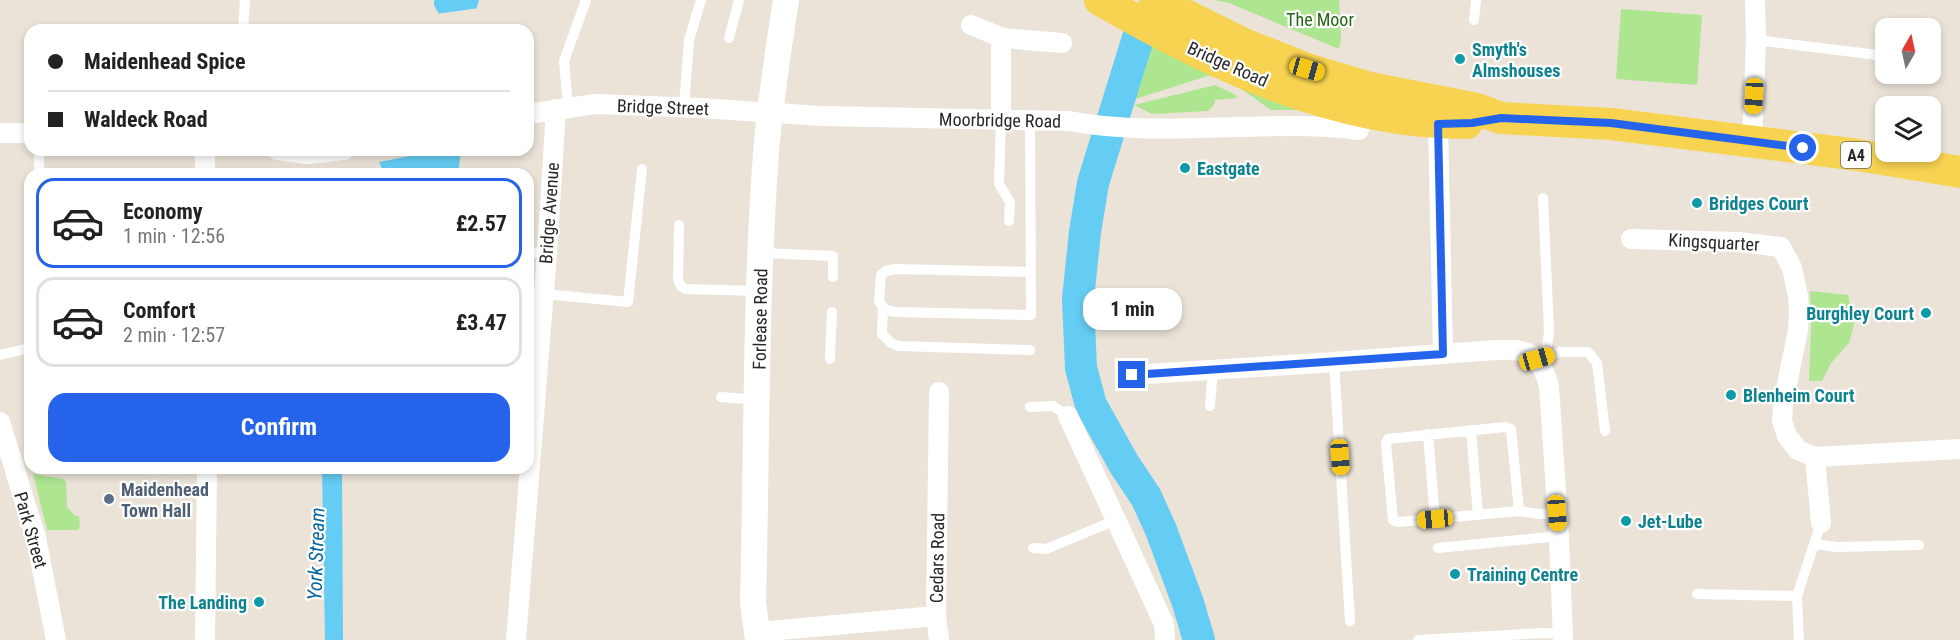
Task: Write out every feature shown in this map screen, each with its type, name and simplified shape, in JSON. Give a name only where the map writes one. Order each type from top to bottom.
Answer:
[{"type":"main road","name":"A4","points":[[1109,6],[1160,13]]},
{"type":"main road","name":"Bridge Road","points":[[1160,13],[1307,69],[1370,88],[1478,110],[1501,118]]},
{"type":"main road","name":"Bridge Road","points":[[1160,13],[1260,80],[1330,104],[1405,120],[1438,124],[1472,123],[1501,118],[1611,123],[1858,155],[1960,172]]},
{"type":"main road","name":"Bridge Road","points":[[1328,75],[1342,89],[1353,95],[1431,111],[1435,114],[1438,124]]},
{"type":"street","name":"Forlease Road","points":[[757,636],[753,602],[761,253],[770,113],[786,0]]},
{"type":"street","points":[[1752,141],[1756,40],[1755,0]]},
{"type":"street","points":[[971,26],[1003,38],[1062,42]]},
{"type":"street","points":[[1001,119],[1003,38]]},
{"type":"street","name":"Bridge Street","points":[[534,113],[595,104],[770,113]]},
{"type":"street","name":"Bridge Avenue","points":[[534,353],[544,294],[538,252],[562,108]]},
{"type":"street","name":"Moorbridge Road","points":[[770,113],[821,116],[1030,119],[1129,128],[1229,118],[1359,130]]},
{"type":"street","points":[[1438,124],[1443,354]]},
{"type":"street","points":[[0,133],[24,133]]},
{"type":"street","name":"Kingsquarter","points":[[1631,238],[1738,242],[1781,247],[1792,268],[1799,310],[1798,330],[1783,404],[1782,422],[1787,436],[1798,450],[1815,457]]},
{"type":"street","points":[[1132,375],[1516,349],[1524,351],[1537,359],[1544,370],[1549,386],[1563,637]]},
{"type":"street","name":"Cedars Road","points":[[757,636],[936,616],[939,392]]},
{"type":"street","points":[[1068,416],[1164,624],[1165,640]]},
{"type":"street","name":"Park Street","points":[[0,422],[7,477],[36,538],[56,640]]},
{"type":"street","points":[[1821,524],[1815,457],[1960,448]]},
{"type":"street","points":[[205,640],[207,474]]},
{"type":"street","name":"Bridge Avenue","points":[[516,640],[526,474]]},
{"type":"street","points":[[936,616],[939,640]]},
{"type":"lane","points":[[243,24],[245,0]]},
{"type":"lane","points":[[562,108],[564,61],[586,0]]},
{"type":"lane","points":[[684,107],[689,40],[701,0]]},
{"type":"lane","points":[[729,38],[739,0]]},
{"type":"lane","points":[[1474,20],[1476,0]]},
{"type":"lane","points":[[1756,40],[1875,55]]},
{"type":"lane","points":[[1001,119],[999,184],[1010,202],[1010,221]]},
{"type":"lane","points":[[1030,119],[1031,272],[1031,315],[895,312],[883,307],[879,301],[881,275],[895,269],[1031,272]]},
{"type":"lane","points":[[544,294],[628,302],[642,169]]},
{"type":"lane","points":[[1537,359],[1547,346],[1549,332],[1543,198]]},
{"type":"lane","points":[[679,225],[678,280],[681,286],[686,289],[760,291]]},
{"type":"lane","points":[[761,253],[833,256],[832,278]]},
{"type":"lane","points":[[883,307],[882,334],[891,344],[1030,350]]},
{"type":"lane","points":[[830,359],[832,312]]},
{"type":"lane","points":[[0,354],[24,349]]},
{"type":"lane","points":[[1537,359],[1560,352],[1588,352],[1597,363],[1605,431]]},
{"type":"lane","points":[[1334,362],[1350,621]]},
{"type":"lane","points":[[1210,406],[1214,369]]},
{"type":"lane","points":[[721,396],[758,400]]},
{"type":"lane","points":[[1030,407],[1053,406],[1068,416]]},
{"type":"lane","points":[[1519,511],[1511,429],[1471,430],[1388,439],[1386,444],[1393,520],[1398,522],[1519,511],[1540,514],[1557,513]]},
{"type":"lane","points":[[1471,430],[1479,515]]},
{"type":"lane","points":[[1428,434],[1435,519]]},
{"type":"lane","points":[[1033,548],[1046,549],[1116,520]]},
{"type":"lane","points":[[1799,640],[1797,596],[1821,524]]},
{"type":"lane","points":[[1438,548],[1559,536]]},
{"type":"lane","points":[[1815,544],[1837,547],[1919,545]]},
{"type":"lane","points":[[1697,594],[1797,596]]},
{"type":"lane","points":[[1418,640],[1563,637]]},
{"type":"green space","name":"The Moor","points":[[1213,0],[1339,0],[1341,40],[1339,49],[1229,3]]},
{"type":"green space","points":[[1621,9],[1702,15],[1697,85],[1616,79]]},
{"type":"green space","points":[[1136,38],[1312,110],[1271,110],[1226,78],[1214,74],[1129,101],[1119,101]]},
{"type":"green space","points":[[1215,85],[1236,95],[1237,98],[1215,100],[1214,105],[1208,111],[1152,114],[1134,105]]},
{"type":"green space","points":[[1810,291],[1848,295],[1854,324],[1849,343],[1831,363],[1822,381],[1809,381]]},
{"type":"green space","points":[[33,474],[63,479],[66,482],[67,507],[75,516],[79,516],[80,528],[77,530],[47,530]]},
{"type":"water","points":[[434,0],[479,0],[472,24],[439,24],[440,16]]},
{"type":"water","points":[[410,156],[460,156],[459,168],[382,168],[379,162]]},
{"type":"water","name":"York Stream","points":[[322,474],[342,474],[343,640],[325,640]]},
{"type":"pier","points":[[479,8],[474,24],[436,24],[436,14]]},
{"type":"waterway","points":[[1138,38],[1093,183],[1078,299],[1081,368],[1091,405],[1124,464],[1146,497],[1161,530],[1199,640]]},
{"type":"place","name":"Smyth's Almshouses","points":[[1460,59]]},
{"type":"place","name":"Eastgate","points":[[1185,168]]},
{"type":"place","name":"Bridges Court","points":[[1697,203]]},
{"type":"place","name":"Burghley Court","points":[[1926,313]]},
{"type":"place","name":"Blenheim Court","points":[[1731,395]]},
{"type":"place","name":"Maidenhead Town Hall","points":[[109,499]]},
{"type":"place","name":"Jet-Lube","points":[[1626,521]]},
{"type":"place","name":"Training Centre","points":[[1455,574]]},
{"type":"place","name":"The Landing","points":[[259,602]]},
{"type":"route","points":[[1132,375],[1443,354],[1438,124],[1472,123],[1501,118],[1539,122],[1611,123],[1803,148]]}]
